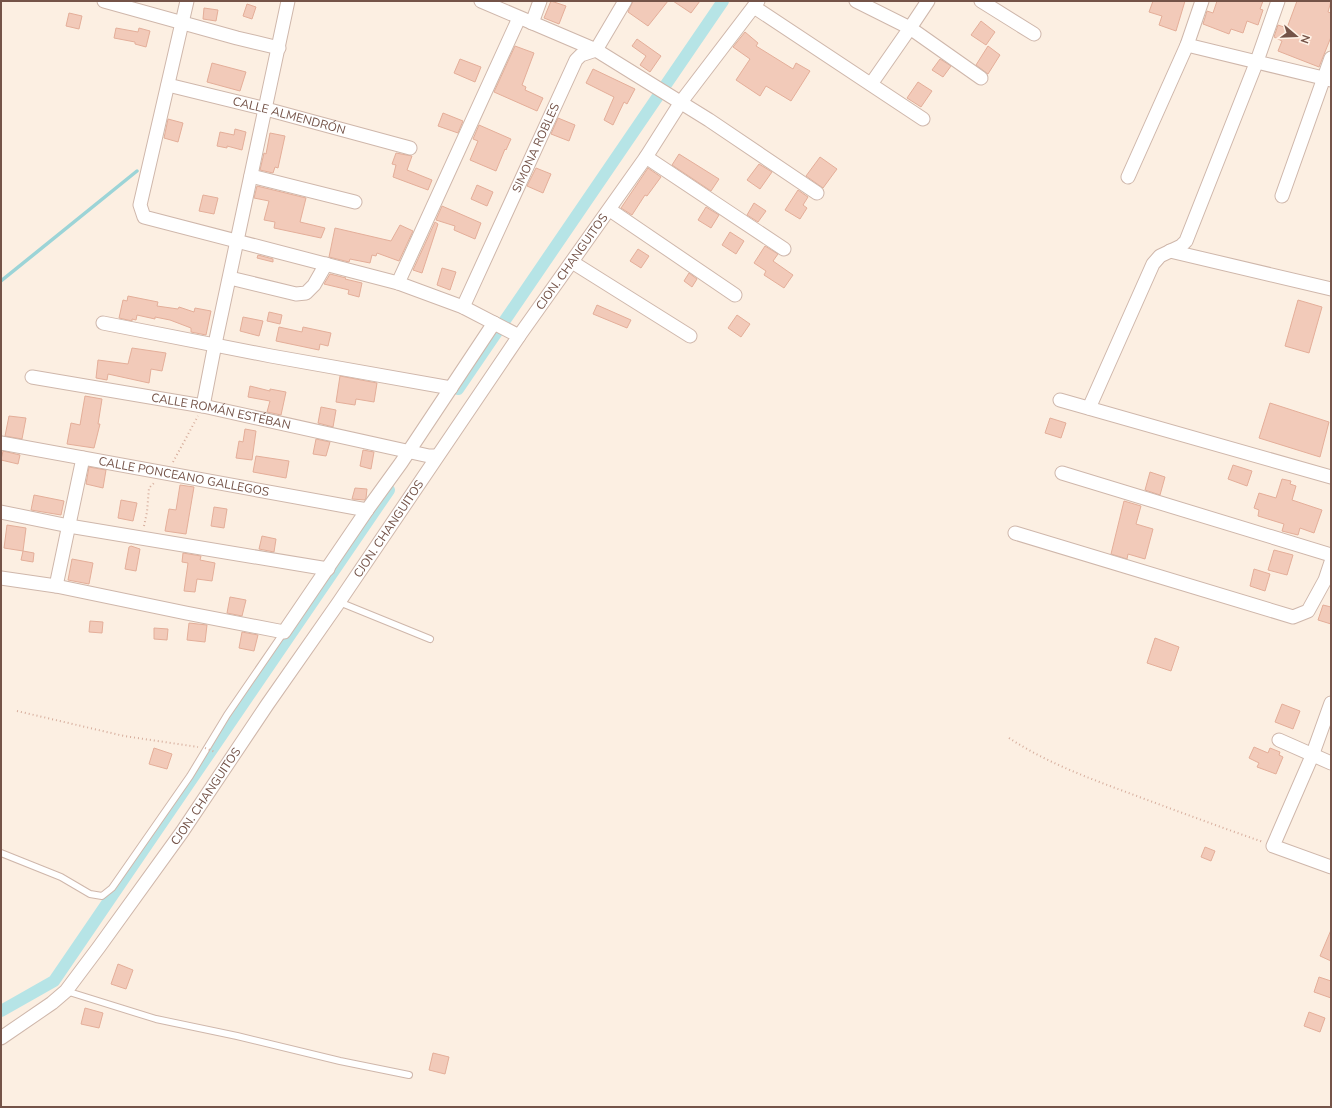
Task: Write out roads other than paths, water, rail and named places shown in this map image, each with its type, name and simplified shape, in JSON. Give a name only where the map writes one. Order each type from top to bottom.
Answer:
[{"type":"street","points":[[104,1],[237,38],[279,48]]},
{"type":"street","points":[[187,1],[140,205],[144,217],[398,283],[463,307],[515,334]]},
{"type":"street","points":[[203,406],[288,1]]},
{"type":"street","points":[[480,1],[596,50],[676,99],[817,194]]},
{"type":"street","points":[[532,22],[540,1]]},
{"type":"street","points":[[596,50],[625,1]]},
{"type":"street","points":[[856,1],[910,28],[981,78]]},
{"type":"street","points":[[871,84],[928,1]]},
{"type":"street","points":[[981,1],[1034,34]]},
{"type":"street","points":[[1128,177],[1187,45],[1202,1]]},
{"type":"street","points":[[1089,408],[1153,264],[1160,256],[1181,246],[1186,241],[1257,61],[1278,1]]},
{"type":"street","points":[[756,4],[923,119]]},
{"type":"street","name":"CJON. CHANGUITOS","points":[[1,1038],[52,1003],[66,991],[99,947],[182,832],[267,704],[340,602],[433,456],[515,334],[572,262],[610,210],[646,157],[676,99],[756,4]]},
{"type":"street","points":[[398,283],[519,18]]},
{"type":"street","points":[[1187,45],[1327,79]]},
{"type":"street","name":"SIMONA ROBLES","points":[[463,307],[576,60],[582,55],[596,50]]},
{"type":"street","points":[[1282,196],[1327,79],[1331,58]]},
{"type":"street","name":"CALLE ALMENDRÓN","points":[[168,85],[266,109],[410,148]]},
{"type":"street","points":[[646,157],[784,249]]},
{"type":"street","points":[[252,176],[355,202]]},
{"type":"street","points":[[610,210],[735,295]]},
{"type":"street","points":[[1170,251],[1331,289]]},
{"type":"street","points":[[572,262],[690,336]]},
{"type":"street","points":[[230,278],[296,294],[306,293],[314,285],[326,264]]},
{"type":"street","points":[[103,323],[271,356],[451,388]]},
{"type":"street","points":[[1,578],[56,586],[284,632],[367,510],[411,452],[451,388],[497,324]]},
{"type":"street","name":"CALLE ROMÁN ESTÉBAN","points":[[32,377],[203,406],[433,456]]},
{"type":"street","points":[[1060,400],[1331,477]]},
{"type":"street","name":"CALLE PONCEANO GALLEGOS","points":[[1,443],[367,510]]},
{"type":"street","points":[[56,586],[83,458]]},
{"type":"street","points":[[1062,473],[1331,556]]},
{"type":"street","points":[[1,512],[69,526],[328,569]]},
{"type":"street","points":[[1015,533],[1293,617],[1308,611],[1328,581],[1331,562]]},
{"type":"street","points":[[1331,703],[1312,756],[1273,846],[1331,867]]},
{"type":"street","points":[[1279,740],[1312,756],[1331,763]]},
{"type":"lane","points":[[340,602],[430,639]]},
{"type":"lane","points":[[1,854],[61,877],[90,894],[102,896],[112,888],[190,776],[227,715],[284,632]]},
{"type":"lane","points":[[66,991],[156,1019],[237,1036],[340,1061],[409,1075]]},
{"type":"waterway","points":[[458,389],[723,1]]},
{"type":"waterway","points":[[1,281],[137,171]]},
{"type":"waterway","points":[[1,1011],[54,981],[389,490]]}]
